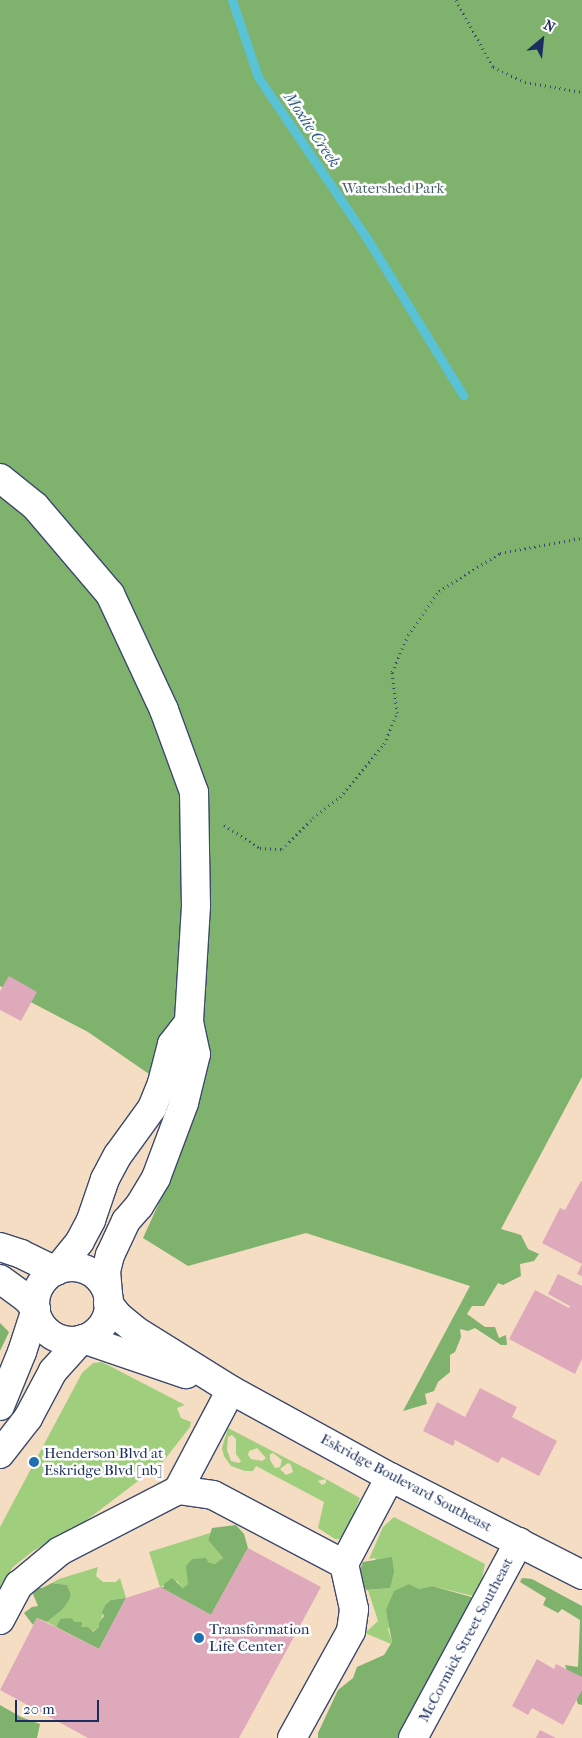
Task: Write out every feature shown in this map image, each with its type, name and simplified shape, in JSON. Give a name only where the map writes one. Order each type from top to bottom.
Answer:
[{"type":"main road","points":[[0,478],[35,506],[110,594],[164,710],[194,792],[196,906],[189,1022],[196,1054],[184,1104],[156,1178],[139,1206],[126,1221],[110,1255],[106,1271],[108,1299],[106,1319],[99,1329],[82,1340],[53,1371],[28,1418],[0,1454]]},
{"type":"main road","points":[[82,1340],[66,1341],[45,1330],[39,1320],[36,1298],[40,1287],[56,1271],[80,1241],[91,1220],[105,1179],[118,1155],[152,1108],[162,1083],[172,1044],[189,1022]]},
{"type":"main road","points":[[0,1247],[21,1254],[56,1271],[71,1268],[87,1271],[96,1277],[108,1299]]},
{"type":"main road","points":[[0,1279],[26,1298],[36,1309]]},
{"type":"main road","name":"Eskridge Boulevard Southeast","points":[[108,1299],[118,1316],[135,1330],[231,1390],[390,1477],[582,1575]]},
{"type":"main road","points":[[0,1406],[22,1352],[36,1309]]},
{"type":"main road","name":"Eskridge Boulevard Southeast","points":[[82,1340],[231,1390]]},
{"type":"main road","points":[[0,1620],[19,1584],[60,1551],[178,1490],[231,1390]]},
{"type":"main road","points":[[292,1738],[351,1630],[354,1608],[344,1564],[390,1477]]},
{"type":"main road","points":[[178,1490],[213,1495],[344,1564]]},
{"type":"main road","name":"McCormick Street Southeast","points":[[413,1738],[519,1542]]},
{"type":"path","points":[[456,0],[493,67],[525,82],[582,92]]},
{"type":"path","points":[[194,792],[227,829],[260,848],[282,849],[313,818],[340,797],[384,744],[397,714],[392,672],[408,635],[439,591],[500,552],[582,538]]},
{"type":"green space","name":"Watershed Park","points":[[0,0],[582,0],[582,1077],[501,1229],[521,1235],[528,1249],[539,1254],[534,1261],[520,1264],[521,1276],[503,1285],[498,1283],[484,1306],[472,1306],[467,1314],[485,1327],[495,1327],[499,1338],[506,1335],[507,1345],[501,1345],[475,1328],[468,1331],[460,1329],[461,1337],[455,1352],[450,1355],[450,1372],[438,1382],[434,1391],[425,1394],[427,1404],[403,1411],[470,1286],[306,1233],[188,1266],[143,1238],[179,1159],[197,1098],[162,1083],[88,1032],[0,986]]},
{"type":"green space","points":[[0,1323],[9,1332],[0,1351]]},
{"type":"green space","points":[[102,1362],[185,1405],[177,1408],[181,1418],[191,1422],[190,1427],[162,1463],[84,1522],[33,1551],[13,1567],[0,1587],[0,1527],[82,1373],[93,1363]]},
{"type":"green space","points":[[228,1428],[326,1479],[360,1498],[346,1533],[339,1539],[335,1539],[318,1528],[324,1502],[256,1466],[253,1471],[245,1471],[231,1466],[224,1456],[222,1448]],"holes":[[[232,1435],[236,1439],[236,1454],[241,1461],[239,1463],[231,1461],[227,1450],[228,1437]],[[257,1448],[266,1458],[262,1461],[251,1459],[248,1455],[249,1451]],[[273,1453],[282,1460],[280,1467],[275,1468],[270,1460],[270,1454]],[[288,1463],[291,1465],[293,1472],[286,1475],[280,1469]],[[326,1479],[326,1483],[322,1485],[318,1481]]]},
{"type":"green space","points":[[394,1517],[485,1564],[482,1579],[473,1596],[432,1586],[419,1589],[409,1584],[388,1629],[391,1644],[365,1633],[378,1621],[368,1590],[390,1588],[375,1558],[369,1559],[383,1527]]},
{"type":"green space","points":[[236,1525],[244,1534],[248,1548],[211,1615],[160,1587],[164,1587],[164,1584],[172,1578],[183,1588],[188,1584],[186,1566],[192,1559],[206,1558],[208,1562],[215,1564],[223,1558],[208,1540],[212,1528]]},
{"type":"green space","points":[[210,1533],[208,1540],[223,1558],[216,1564],[208,1562],[189,1575],[188,1584],[183,1588],[177,1581],[160,1587],[149,1552]]},
{"type":"green space","points":[[392,1557],[394,1572],[390,1588],[366,1590],[359,1573],[363,1562]]},
{"type":"green space","points":[[98,1567],[96,1576],[103,1582],[116,1582],[120,1578],[126,1598],[111,1600],[106,1604],[99,1627],[92,1632],[75,1622],[60,1619],[56,1627],[47,1622],[62,1610],[71,1594],[67,1585],[52,1583]]},
{"type":"green space","points":[[522,1578],[532,1579],[582,1606],[582,1705],[578,1704],[565,1665],[578,1667],[580,1620],[562,1609],[558,1613],[543,1605],[546,1598],[520,1582]]},
{"type":"green space","points":[[52,1583],[67,1585],[71,1594],[69,1600],[62,1610],[47,1622],[37,1618],[33,1625],[24,1613],[32,1607],[38,1606],[33,1594],[36,1587],[42,1588]]},
{"type":"green space","points":[[409,1584],[419,1589],[432,1586],[482,1600],[422,1738],[318,1738],[318,1733],[338,1690],[353,1678],[357,1667],[384,1655],[392,1642],[386,1610],[394,1591]]},
{"type":"green space","points":[[126,1598],[99,1649],[56,1627],[60,1619],[71,1618],[75,1622],[82,1622],[82,1627],[88,1627],[93,1632],[99,1627],[99,1623],[104,1616],[102,1612],[106,1604],[111,1600]]},
{"type":"green space","points":[[0,1705],[21,1717],[40,1724],[37,1738],[0,1738]]},
{"type":"building","points":[[9,976],[37,992],[21,1021],[0,1010],[0,991]]},
{"type":"building","points":[[581,1181],[582,1264],[542,1243],[560,1208],[565,1210]]},
{"type":"building","points":[[582,1264],[582,1276],[577,1274]]},
{"type":"building","points":[[558,1274],[582,1286],[582,1359],[575,1374],[509,1339],[535,1290],[569,1308],[570,1306],[548,1294]]},
{"type":"building","points":[[480,1388],[517,1407],[512,1417],[557,1441],[539,1476],[502,1457],[498,1463],[453,1439],[455,1442],[453,1446],[423,1431],[437,1402],[465,1417]]},
{"type":"building","name":"Transformation Life Center","points":[[248,1548],[321,1587],[239,1738],[88,1738],[0,1690],[37,1618],[99,1649],[126,1598],[160,1587],[211,1615]]},
{"type":"building","points":[[537,1659],[554,1669],[556,1664],[582,1677],[582,1690],[563,1725],[532,1708],[528,1715],[512,1706]]},
{"type":"building","points":[[540,1730],[556,1738],[536,1738]]},
{"type":"waterway","name":"Moxlie Creek","points":[[232,0],[258,77],[368,240],[463,395]]},
{"type":"place","name":"Henderson Blvd at Eskridge Blvd [nb]","points":[[34,1462]]},
{"type":"place","name":"Transformation Life Center","points":[[199,1638]]}]
